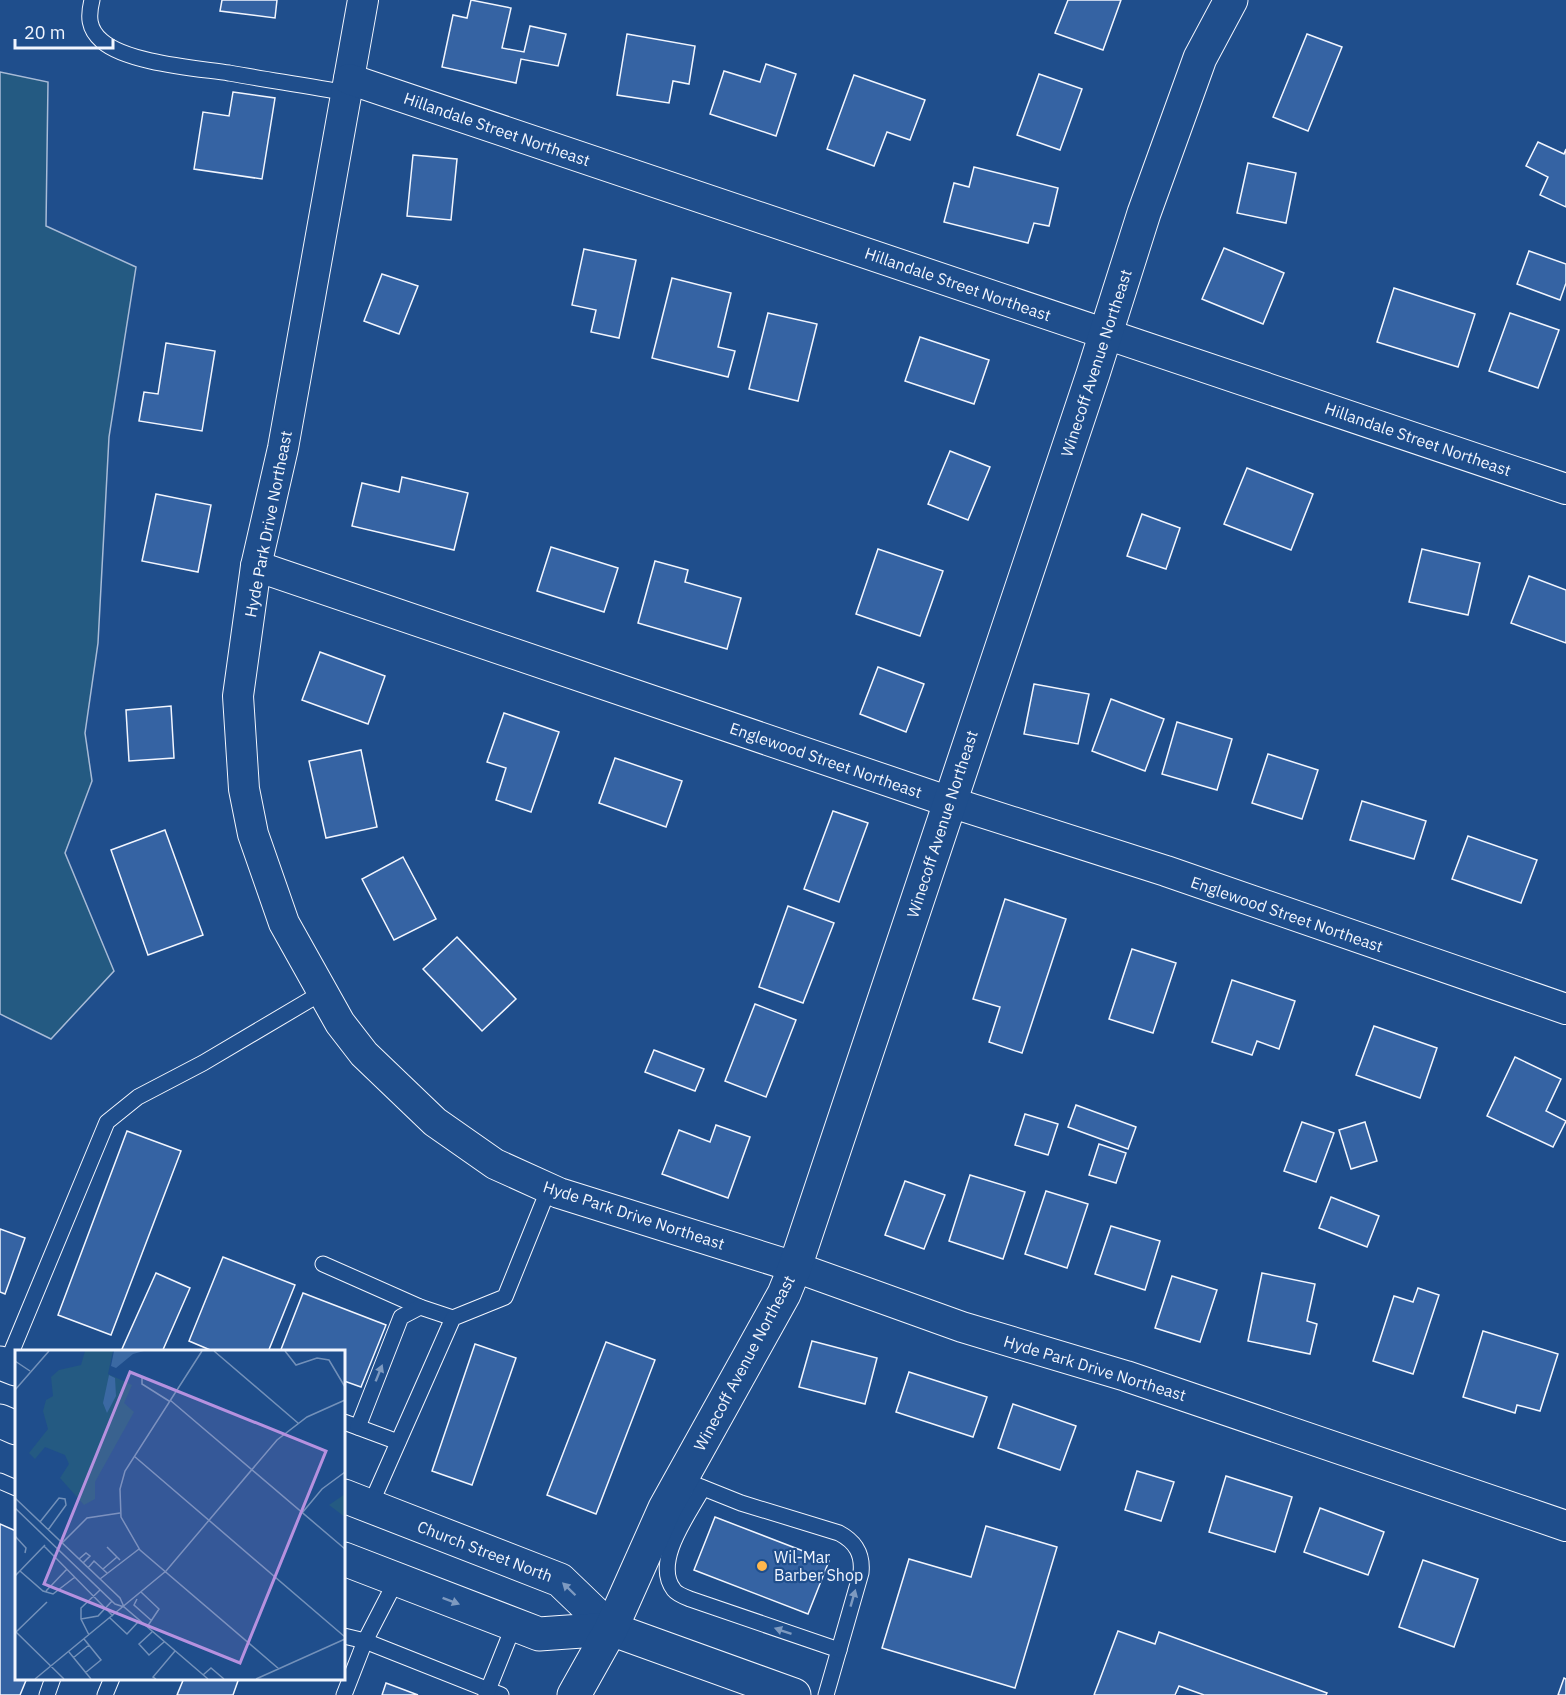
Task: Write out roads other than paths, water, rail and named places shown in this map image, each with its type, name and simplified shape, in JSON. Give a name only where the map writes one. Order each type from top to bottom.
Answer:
[{"type":"street","name":"Hyde Park Drive Northeast","points":[[363,0],[283,448],[256,566],[238,696],[244,789],[253,834],[284,923],[340,1023],[364,1054],[435,1122],[495,1164],[549,1188],[795,1267],[962,1327],[1126,1376],[1566,1526]]},
{"type":"street","name":"Winecoff Avenue Northeast","points":[[574,1695],[692,1484],[795,1267],[1106,334],[1144,213],[1200,58],[1231,0]]},
{"type":"street","name":"Hillandale Street Northeast","points":[[348,86],[1106,334],[1566,489]]},
{"type":"street","name":"Englewood Street Northeast","points":[[256,566],[1566,1009]]},
{"type":"street","points":[[0,1421],[15,1428]]},
{"type":"street","name":"Church Street North","points":[[357,1501],[560,1580],[611,1629],[752,1688],[794,1695]]},
{"type":"street","name":"Church Street North","points":[[345,1559],[539,1634],[611,1629]]},
{"type":"lane","points":[[92,0],[88,16],[92,29],[100,40],[111,48],[160,64],[348,86]]},
{"type":"lane","points":[[8,1366],[107,1122],[138,1097],[203,1063],[322,992]]},
{"type":"lane","points":[[322,1264],[420,1307],[453,1318],[505,1297],[549,1188]]},
{"type":"lane","points":[[398,1442],[351,1425],[401,1317],[420,1307]]},
{"type":"lane","points":[[357,1501],[398,1442],[453,1318]]},
{"type":"lane","points":[[0,1481],[15,1488]]},
{"type":"lane","points":[[692,1484],[741,1503],[839,1533],[849,1538],[858,1548],[862,1560],[861,1573],[826,1695]]},
{"type":"lane","points":[[667,1530],[666,1565],[668,1578],[675,1591],[690,1599],[838,1650]]},
{"type":"lane","points":[[344,1695],[365,1641],[397,1579]]},
{"type":"lane","points":[[345,1636],[365,1641],[492,1693],[514,1625]]},
{"type":"lane","points":[[47,1695],[52,1680]]},
{"type":"lane","points":[[105,1695],[111,1680]]},
{"type":"place","name":"Wil-Mar Barber Shop","points":[[762,1566]]}]
